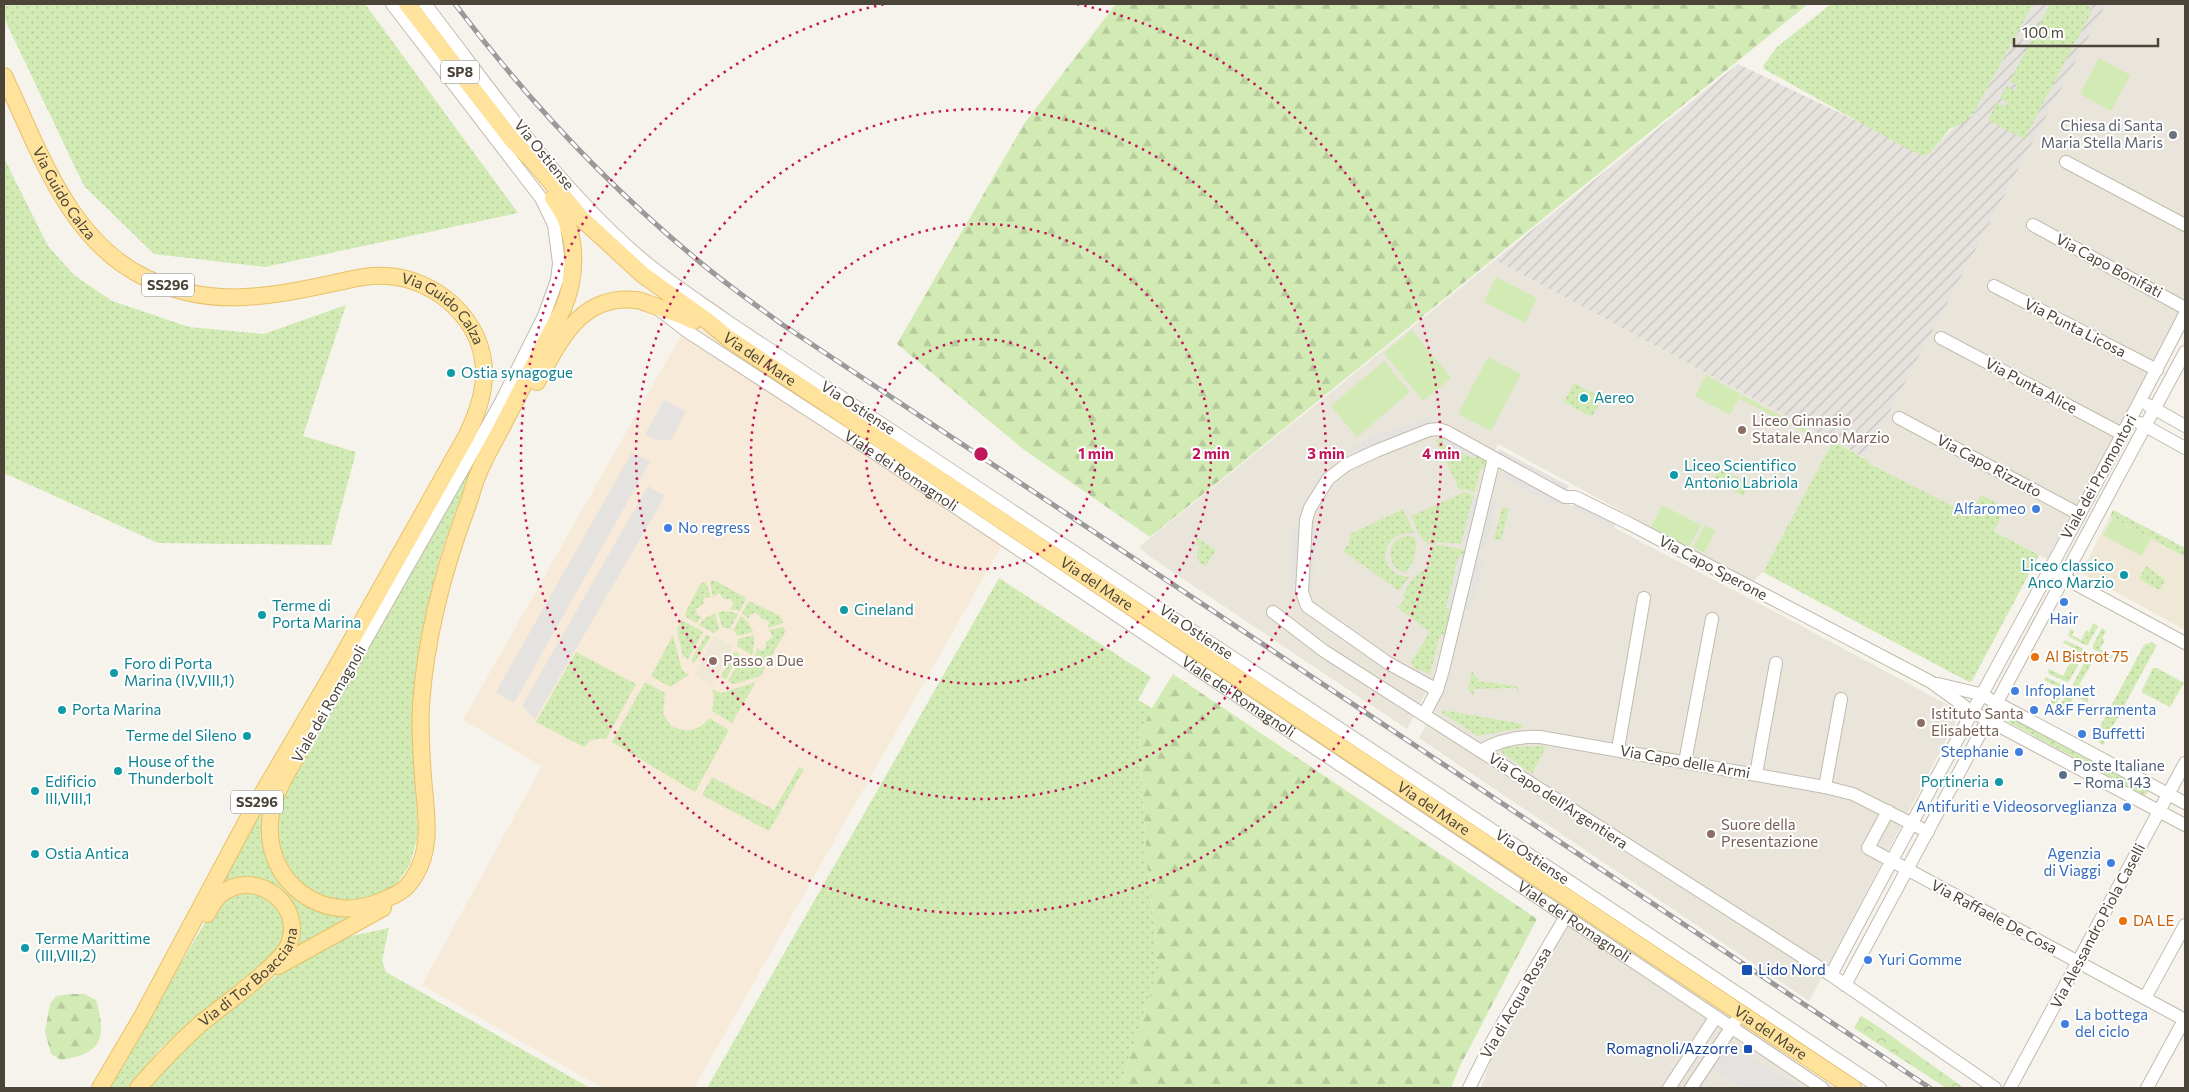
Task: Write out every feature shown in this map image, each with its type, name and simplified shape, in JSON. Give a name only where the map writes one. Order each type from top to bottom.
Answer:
[{"type":"main road","name":"Via del Mare","points":[[407,4],[513,141],[535,163],[581,218],[616,252],[660,289],[710,323],[729,339],[1745,1007],[1853,1088]]},
{"type":"main road","name":"Via Guido Calza","points":[[4,76],[60,194],[76,218],[102,248],[128,268],[147,278],[194,293],[244,298],[276,296],[370,276],[398,276],[423,284],[437,291],[455,306],[470,327],[484,365],[481,400],[476,417],[467,435],[332,675],[251,813],[187,932]]},
{"type":"main road","name":"Viale dei Romagnoli","points":[[307,738],[278,793],[272,809],[270,839],[282,873],[293,888],[301,894],[318,903],[333,907],[366,906],[396,896],[414,878],[419,869],[426,846],[427,819],[421,712],[426,663],[441,587],[476,478],[562,309],[570,291],[574,272],[572,242],[562,211],[513,141]]},
{"type":"main road","name":"Viale dei Romagnoli","points":[[468,504],[558,345],[573,324],[587,312],[610,302],[637,300],[686,317],[729,339]]},
{"type":"main road","points":[[307,738],[332,675]]},
{"type":"main road","name":"Via di Tor Boacciana","points":[[100,1088],[135,1030],[187,932],[200,924],[217,898],[228,890],[250,885],[262,887],[271,892],[281,900],[288,911],[292,935],[290,944],[283,955],[192,1032],[138,1088]]},
{"type":"main road","name":"SS296","points":[[262,974],[376,912],[396,896]]},
{"type":"street","name":"Viale dei Romagnoli","points":[[307,738],[341,684],[502,402],[544,316],[558,274],[556,233],[541,198],[392,4]]},
{"type":"street","name":"Via Ostiense","points":[[425,4],[557,173],[636,254],[670,280],[742,331],[1745,1007],[1880,1088]]},
{"type":"street","points":[[2066,162],[2185,225]]},
{"type":"street","name":"Via Capo Bonifati","points":[[2033,225],[2185,308]]},
{"type":"street","name":"Via Punta Licosa","points":[[1994,286],[2157,370]]},
{"type":"street","name":"Viale dei Romagnoli","points":[[654,306],[688,332],[890,463],[1565,918],[1628,957],[1715,1018],[1822,1088]]},
{"type":"street","name":"Viale dei Promontori","points":[[1831,975],[1980,694],[2157,370],[2185,314]]},
{"type":"street","name":"Via Punta Alice","points":[[1941,338],[2122,434]]},
{"type":"street","name":"Viale dei Promontori","points":[[1845,985],[2066,578],[2185,352]]},
{"type":"street","points":[[2140,400],[2185,426]]},
{"type":"street","name":"Via Capo Rizzuto","points":[[1899,418],[2079,514]]},
{"type":"street","points":[[2131,418],[2185,448]]},
{"type":"street","name":"Via Capo Sperone","points":[[1437,690],[1388,663],[1307,606],[1302,592],[1307,516],[1322,486],[1338,470],[1366,455],[1426,431],[1444,430],[1565,497],[1575,497],[1628,523],[1931,682],[1971,711],[2185,825]]},
{"type":"street","points":[[1424,715],[1437,690],[1443,670],[1494,458]]},
{"type":"street","points":[[2048,569],[2185,643]]},
{"type":"street","points":[[1618,750],[1644,598]]},
{"type":"street","name":"Via Capo dell'Argentiera","points":[[1273,612],[1317,647],[1831,975],[1995,1088]]},
{"type":"street","points":[[1685,762],[1712,619]]},
{"type":"street","points":[[1756,774],[1776,663]]},
{"type":"street","name":"Via Capo Sperone","points":[[1931,682],[1980,694],[1998,702],[2185,803]]},
{"type":"street","points":[[1825,787],[1841,699]]},
{"type":"street","name":"Via Capo delle Armi","points":[[1480,751],[1500,742],[1532,737],[1618,750],[1825,787],[1853,794],[1888,812]]},
{"type":"street","name":"Via Alessandro Piola Caselli","points":[[2010,1088],[2185,763]]},
{"type":"street","points":[[1907,870],[1868,848],[1888,812],[1928,832]]},
{"type":"street","name":"Via Raffaele De Cosa","points":[[1907,870],[2185,1020]]},
{"type":"street","name":"Via di Acqua Rossa","points":[[1469,1088],[1494,1038],[1565,918]]},
{"type":"street","points":[[2146,998],[2185,925]]},
{"type":"street","points":[[1691,1088],[1745,1007]]},
{"type":"street","points":[[1669,1088],[1715,1018]]},
{"type":"street","points":[[2147,1088],[2185,1020]]},
{"type":"street","points":[[1689,1057],[1704,1067]]},
{"type":"shaded area","points":[[2033,4],[2106,4],[1865,458],[1495,260],[1738,64],[1928,155],[1952,129],[1973,115]]},
{"type":"shaded area","points":[[2106,4],[2185,4],[2185,306],[2047,559],[1868,463],[1865,458]]},
{"type":"shaded area","points":[[1495,260],[1833,441],[1763,572],[1752,582],[1498,444],[1489,462],[1433,679],[1407,729],[1146,554],[1139,547]]},
{"type":"shaded area","points":[[700,302],[1019,515],[694,1088],[603,1088],[422,985],[542,766],[463,720]]},
{"type":"shaded area","points":[[664,400],[686,412],[671,440],[655,440],[645,434]]},
{"type":"shaded area","points":[[1431,417],[1434,424],[1378,442],[1353,455],[1350,449],[1376,435]]},
{"type":"shaded area","points":[[1446,436],[1476,452],[1473,458],[1442,443]]},
{"type":"shaded area","points":[[1499,449],[1569,486],[1556,506],[1502,477],[1507,466],[1494,459]]},
{"type":"shaded area","points":[[632,452],[650,462],[514,703],[496,692]]},
{"type":"shaded area","points":[[1498,467],[1783,616],[1961,712],[1809,1001],[1419,738],[1436,708]]},
{"type":"shaded area","points":[[648,486],[665,496],[535,719],[522,706]]},
{"type":"shaded area","points":[[1577,496],[1619,518],[1613,529],[1572,507]]},
{"type":"shaded area","points":[[1473,497],[1480,499],[1468,543],[1462,541]]},
{"type":"shaded area","points":[[1490,501],[1496,503],[1485,548],[1479,546]]},
{"type":"shaded area","points":[[2113,510],[2185,548],[2185,630],[2081,573]]},
{"type":"shaded area","points":[[1305,521],[1316,521],[1313,590],[1303,590],[1303,594],[1290,593],[1293,526],[1304,527]]},
{"type":"shaded area","points":[[1459,555],[1466,557],[1454,610],[1446,608]]},
{"type":"shaded area","points":[[1476,556],[1484,558],[1471,611],[1464,609]]},
{"type":"shaded area","name":"Passo a Due","points":[[715,636],[733,647],[712,685],[694,675]]},
{"type":"shaded area","points":[[1575,914],[1835,1088],[1481,1088],[1492,1057]]},
{"type":"shaded area","points":[[1729,1044],[1802,1088],[1742,1088],[1712,1069]]},
{"type":"green space","points":[[4,4],[365,4],[518,213],[265,267],[154,254],[84,186],[4,18]]},
{"type":"green space","points":[[1116,4],[1808,4],[1150,537],[1023,449],[897,344],[1024,124]]},
{"type":"green space","points":[[1831,4],[2033,4],[1974,113],[1962,124],[1947,130],[1949,130],[1926,156],[1911,151],[1764,69],[1763,66],[1777,47]]},
{"type":"green space","points":[[2050,4],[2089,4],[2091,13],[2024,139],[1988,120],[1997,102],[2006,107],[2009,103],[2000,98],[2006,86],[2015,91],[2018,86],[2010,81]]},
{"type":"green space","points":[[2099,58],[2130,75],[2111,111],[2080,94]]},
{"type":"green space","points":[[4,158],[48,246],[74,275],[112,301],[189,327],[264,334],[346,305],[303,436],[356,452],[331,545],[158,543],[4,473]]},
{"type":"green space","points":[[1496,277],[1537,298],[1525,323],[1484,302]]},
{"type":"green space","points":[[1412,330],[1451,378],[1423,401],[1384,353]]},
{"type":"green space","points":[[1488,357],[1521,374],[1491,431],[1458,414]]},
{"type":"green space","points":[[1384,361],[1410,392],[1357,437],[1331,406]]},
{"type":"green space","points":[[1706,375],[1741,394],[1730,415],[1695,396]]},
{"type":"green space","points":[[1574,383],[1602,398],[1592,417],[1564,402]]},
{"type":"green space","points":[[513,388],[457,508],[441,554],[425,617],[415,682],[415,774],[418,835],[410,864],[396,885],[383,894],[351,903],[329,900],[300,887],[275,846],[281,795]]},
{"type":"green space","points":[[1742,395],[1821,437],[1819,440],[1740,399]]},
{"type":"green space","points":[[1446,436],[1442,443],[1473,458],[1476,452],[1489,462],[1487,470],[1480,469],[1475,492],[1465,489],[1460,491],[1436,440]]},
{"type":"green space","points":[[1833,441],[1869,461],[1868,463],[1970,515],[1981,495],[2006,508],[1994,531],[2039,555],[1972,681],[1969,682],[1763,572]]},
{"type":"green space","points":[[1719,467],[1749,484],[1743,496],[1713,480]]},
{"type":"green space","points":[[1465,492],[1474,495],[1461,544],[1438,542],[1428,545],[1419,535],[1411,516]]},
{"type":"green space","points":[[1662,505],[1701,525],[1689,547],[1651,527]]},
{"type":"green space","points":[[1502,507],[1509,509],[1501,541],[1494,539]]},
{"type":"green space","points":[[1403,509],[1414,533],[1403,534],[1394,538],[1388,545],[1386,553],[1386,561],[1390,568],[1398,574],[1409,577],[1399,591],[1343,551],[1349,544],[1350,534]]},
{"type":"green space","points":[[2113,510],[2185,548],[2185,557],[2110,516]]},
{"type":"green space","points":[[2113,518],[2151,539],[2141,556],[2103,535]]},
{"type":"green space","points":[[1705,525],[1716,531],[1704,553],[1693,547]]},
{"type":"green space","points":[[1406,536],[1415,537],[1416,551],[1413,562],[1405,573],[1395,568],[1390,553],[1393,544]]},
{"type":"green space","points":[[1196,537],[1216,550],[1206,566],[1198,561],[1197,552],[1200,547],[1197,545]]},
{"type":"green space","points":[[1438,545],[1467,550],[1466,557],[1459,555],[1447,608],[1454,610],[1447,636],[1440,635],[1430,674],[1414,668],[1411,662],[1430,632],[1398,608],[1405,599],[1403,595],[1411,581],[1429,565],[1430,549]]},
{"type":"green space","points":[[2146,566],[2165,580],[2160,590],[2139,579]]},
{"type":"green space","points":[[999,578],[1151,677],[1138,700],[1152,708],[1139,736],[1147,864],[1159,967],[1120,1088],[707,1088]]},
{"type":"green space","points":[[714,580],[746,598],[740,611],[730,609],[734,603],[730,599],[724,599],[719,593],[713,597],[710,582]]},
{"type":"green space","points":[[706,582],[711,597],[704,598],[703,604],[696,609],[697,615],[702,617],[696,623],[686,617],[685,613],[701,583]]},
{"type":"green space","points":[[749,601],[780,616],[783,623],[768,628],[769,621],[761,619],[756,613],[751,614],[749,619],[742,613]]},
{"type":"green space","points":[[729,611],[738,614],[730,629],[722,627],[718,612]]},
{"type":"green space","points":[[715,613],[719,629],[714,633],[699,625],[704,619]]},
{"type":"green space","points":[[741,616],[748,622],[753,632],[738,636],[733,630]]},
{"type":"green space","points":[[682,620],[703,632],[688,659],[683,656],[677,630]]},
{"type":"green space","points":[[2093,623],[2098,626],[2088,645],[2068,636],[2070,629],[2074,631],[2072,635],[2081,640],[2086,630],[2089,632]]},
{"type":"green space","points":[[783,627],[786,631],[769,660],[764,661],[755,656],[757,648],[762,651],[766,648],[766,642],[773,637],[769,630]]},
{"type":"green space","points":[[2102,628],[2106,631],[2102,638],[2105,640],[2100,649],[2113,656],[2111,659],[2093,649],[2093,644]]},
{"type":"green space","points":[[673,635],[682,670],[689,675],[670,687],[651,676]]},
{"type":"green space","points":[[706,635],[710,636],[710,638],[694,663],[691,660]]},
{"type":"green space","points":[[754,635],[752,655],[737,646],[738,639]]},
{"type":"green space","points":[[2065,640],[2082,648],[2085,652],[2070,680],[2067,682],[2049,674],[2048,671],[2049,669],[2063,676],[2077,650],[2063,643]]},
{"type":"green space","points":[[2151,642],[2157,645],[2103,745],[2097,741],[2096,734],[2144,645]]},
{"type":"green space","points":[[735,651],[740,654],[726,679],[724,679],[721,676]]},
{"type":"green space","points":[[576,652],[636,684],[606,739],[594,740],[584,747],[536,722]]},
{"type":"green space","points":[[2092,652],[2109,661],[2108,665],[2094,659],[2079,685],[2093,692],[2091,695],[2073,686],[2073,684],[2089,653]]},
{"type":"green space","points":[[743,655],[765,667],[761,676],[734,684],[728,681]]},
{"type":"green space","points":[[2153,668],[2157,668],[2184,683],[2170,707],[2143,693],[2142,690]]},
{"type":"green space","points":[[1472,671],[1479,681],[1517,686],[1519,693],[1516,688],[1473,689],[1474,697],[1468,689]]},
{"type":"green space","points":[[1173,674],[1537,919],[1460,1066],[1451,1088],[1120,1088],[1159,967],[1147,864],[1139,736],[1152,708]]},
{"type":"green space","points":[[2045,677],[2064,685],[2063,692],[2056,704],[2050,703],[2056,686],[2044,680]]},
{"type":"green space","points":[[645,682],[665,693],[663,713],[671,726],[682,730],[697,728],[709,718],[729,730],[695,792],[612,742]]},
{"type":"green space","points":[[756,682],[732,723],[712,711],[714,696],[712,689],[721,693]]},
{"type":"green space","points":[[2070,689],[2088,698],[2088,703],[2075,696],[2064,711],[2058,708]]},
{"type":"green space","points":[[1443,710],[1523,724],[1522,728],[1478,736],[1442,713]]},
{"type":"green space","points":[[2004,714],[2148,791],[2145,796],[2001,718]]},
{"type":"green space","points":[[1546,746],[1532,774],[1500,751],[1505,747]]},
{"type":"green space","points":[[799,767],[804,769],[769,831],[702,795],[712,777],[774,810]]},
{"type":"green space","points":[[268,800],[264,835],[298,897],[365,909],[289,951],[278,890],[217,889]]},
{"type":"green space","points":[[246,887],[282,906],[287,936],[269,958],[160,1049],[129,1088],[108,1088],[217,902]]},
{"type":"green space","points":[[389,928],[382,961],[386,972],[590,1088],[147,1088],[204,1028],[302,957],[332,940]]},
{"type":"green space","points":[[84,994],[96,1000],[101,1034],[93,1048],[75,1057],[61,1060],[51,1054],[45,1031],[50,1004],[56,996]]},
{"type":"green space","points":[[1861,1016],[1964,1088],[1946,1088],[1854,1028]]},
{"type":"railway","points":[[455,4],[538,105],[629,200],[706,267],[783,325],[1930,1088]]},
{"type":"place","name":"Chiesa di Santa Maria Stella Maris","points":[[2173,135]]},
{"type":"place","name":"Ostia synagogue","points":[[451,373]]},
{"type":"place","name":"Aereo","points":[[1584,398]]},
{"type":"place","name":"Liceo Ginnasio Statale Anco Marzio","points":[[1742,430]]},
{"type":"place","name":"Liceo Scientifico Antonio Labriola","points":[[1674,475]]},
{"type":"place","name":"Alfaromeo","points":[[2036,509]]},
{"type":"place","name":"No regress","points":[[668,528]]},
{"type":"place","name":"Liceo classico Anco Marzio","points":[[2124,575]]},
{"type":"place","name":"Hair","points":[[2064,602]]},
{"type":"place","name":"Cineland","points":[[844,610]]},
{"type":"place","name":"Terme di Porta Marina","points":[[262,615]]},
{"type":"place","name":"Al Bistrot 75","points":[[2035,657]]},
{"type":"place","name":"Passo a Due","points":[[713,661]]},
{"type":"place","name":"Foro di Porta Marina (IV,VIII,1)","points":[[114,673]]},
{"type":"place","name":"Infoplanet","points":[[2015,691]]},
{"type":"place","name":"Porta Marina","points":[[62,710]]},
{"type":"place","name":"A&F Ferramenta","points":[[2034,710]]},
{"type":"place","name":"Istituto Santa Elisabetta","points":[[1921,723]]},
{"type":"place","name":"Buffetti","points":[[2082,734]]},
{"type":"place","name":"Terme del Sileno","points":[[247,736]]},
{"type":"place","name":"Stephanie","points":[[2019,752]]},
{"type":"place","name":"House of the Thunderbolt","points":[[118,771]]},
{"type":"place","name":"Poste Italiane – Roma 143","points":[[2063,775]]},
{"type":"place","name":"Portineria","points":[[1999,782]]},
{"type":"place","name":"Edificio III,VIII,1","points":[[35,791]]},
{"type":"place","name":"Antifuriti e Videosorveglianza","points":[[2127,807]]},
{"type":"place","name":"Suore della Presentazione","points":[[1711,834]]},
{"type":"place","name":"Ostia Antica","points":[[35,854]]},
{"type":"place","name":"Agenzia di Viaggi","points":[[2111,863]]},
{"type":"place","name":"DA LE","points":[[2123,921]]},
{"type":"place","name":"Terme Marittime (III,VIII,2)","points":[[25,948]]},
{"type":"place","name":"Yuri Gomme","points":[[1868,960]]},
{"type":"place","name":"Lido Nord","points":[[1747,970]]},
{"type":"place","name":"La bottega del ciclo","points":[[2065,1024]]},
{"type":"place","name":"Romagnoli/Azzorre","points":[[1748,1049]]}]
